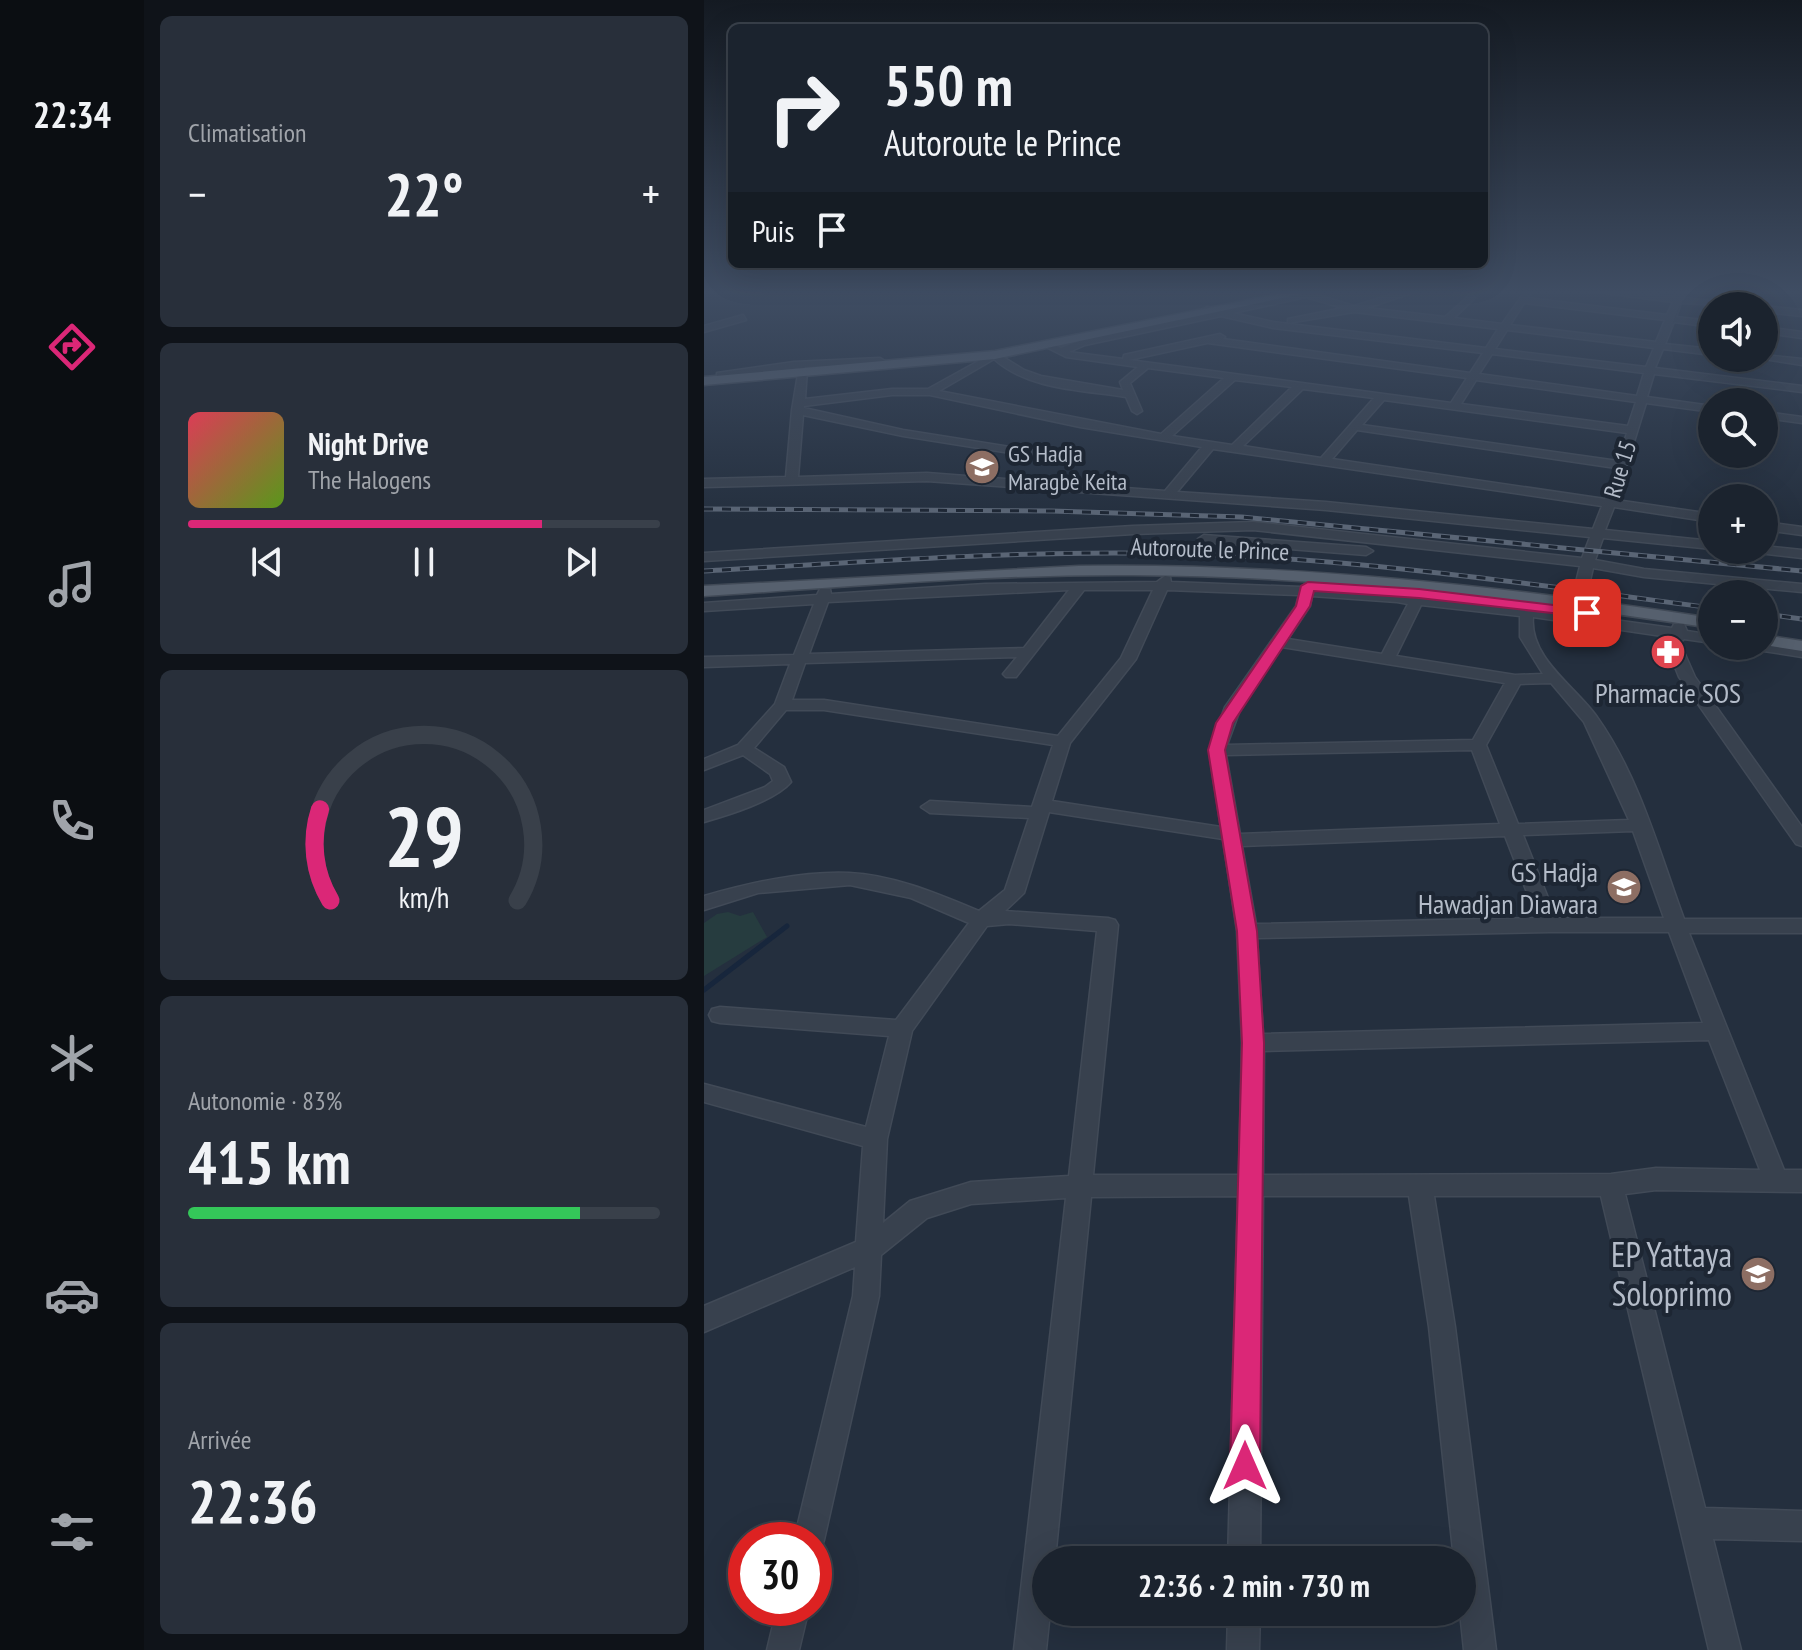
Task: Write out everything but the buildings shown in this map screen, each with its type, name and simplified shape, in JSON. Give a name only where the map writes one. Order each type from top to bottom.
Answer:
[{"type":"main road","points":[[704,381],[844,367]]},
{"type":"main road","name":"Autoroute le Prince","points":[[704,591],[892,579],[1134,570],[1363,580],[1578,602],[1698,621]]},
{"type":"main road","name":"Autoroute le Prince","points":[[704,600],[824,596],[1021,582],[1164,584],[1308,589],[1528,608],[1698,631]]},
{"type":"main road","points":[[1778,633],[1802,637]]},
{"type":"main road","points":[[1778,642],[1802,646]]},
{"type":"street","points":[[704,369],[722,377],[782,367]]},
{"type":"street","points":[[930,392],[974,367]]},
{"type":"street","points":[[1007,367],[1042,379],[1129,394]]},
{"type":"street","points":[[1137,411],[1125,382],[1144,367]]},
{"type":"street","points":[[1162,367],[1632,430]]},
{"type":"street","points":[[1401,367],[1698,407]]},
{"type":"street","points":[[1454,406],[1479,367]]},
{"type":"street","points":[[1633,367],[1802,389]]},
{"type":"street","name":"Rue 15","points":[[1578,602],[1587,563],[1623,465],[1650,369]]},
{"type":"street","points":[[792,478],[802,370]]},
{"type":"street","points":[[1163,438],[1233,376]]},
{"type":"street","points":[[1234,449],[1301,385]]},
{"type":"street","points":[[798,406],[892,392],[930,392],[1163,438],[1698,516]]},
{"type":"street","points":[[1325,460],[1382,396]]},
{"type":"street","points":[[798,406],[903,433],[1036,454]]},
{"type":"street","points":[[1778,417],[1802,420]]},
{"type":"street","points":[[1356,427],[1623,465]]},
{"type":"street","points":[[1167,496],[1210,445]]},
{"type":"street","points":[[704,483],[792,478],[927,477],[1326,506],[1698,544]]},
{"type":"street","points":[[704,557],[1133,530],[1253,526],[1587,563],[1644,573],[1802,588]]},
{"type":"street","points":[[1778,528],[1802,531]]},
{"type":"street","points":[[1184,540],[1276,542],[1412,555],[1417,544]]},
{"type":"street","points":[[1778,552],[1802,554]]},
{"type":"street","points":[[704,607],[824,596],[1164,584],[1128,659],[1062,742],[1014,893],[981,920],[902,1029],[875,1139],[866,1296],[813,1522]]},
{"type":"street","points":[[1011,674],[1080,586]]},
{"type":"street","points":[[1244,1546],[1248,1186],[1253,1043],[1247,931],[1217,750],[1233,707],[1303,606],[1308,589],[1528,608],[1525,637],[1591,719],[1641,825],[1716,1031],[1776,1180]]},
{"type":"street","points":[[704,765],[744,749],[782,705],[824,596]]},
{"type":"street","points":[[1386,661],[1417,599]]},
{"type":"street","points":[[1698,635],[1680,630],[1672,642],[1687,677],[1802,840]]},
{"type":"street","points":[[1279,642],[1515,680],[1556,678]]},
{"type":"street","points":[[1778,649],[1802,653]]},
{"type":"street","points":[[704,662],[1030,652]]},
{"type":"street","points":[[1478,745],[1515,680]]},
{"type":"street","points":[[782,705],[824,705],[1062,742]]},
{"type":"street","points":[[1217,750],[1478,745]]},
{"type":"street","points":[[1478,745],[1549,925]]},
{"type":"street","points":[[704,816],[771,791],[782,782],[778,771],[744,749]]},
{"type":"street","points":[[930,807],[967,812],[1039,809],[1231,837],[1641,825]]},
{"type":"street","points":[[704,903],[757,887],[850,879],[915,892],[981,920],[1009,917],[1108,925],[1030,1650]]},
{"type":"street","points":[[1247,931],[1549,925],[1802,926]]},
{"type":"street","points":[[720,1015],[902,1029]]},
{"type":"street","points":[[1253,1043],[1716,1031]]},
{"type":"street","points":[[704,1093],[875,1139]]},
{"type":"street","points":[[704,1319],[869,1249],[919,1209],[971,1193],[1081,1186],[1611,1185],[1656,1179],[1802,1181]]},
{"type":"street","points":[[1611,1185],[1725,1650]]},
{"type":"street","points":[[1420,1186],[1444,1343],[1480,1650]]},
{"type":"street","points":[[1695,1523],[1802,1526]]},
{"type":"street","points":[[783,1650],[789,1626]]},
{"type":"street","points":[[1243,1650],[1244,1626]]},
{"type":"green space","points":[[728,912],[740,916],[753,912],[767,937],[704,976],[704,923],[717,914]]},
{"type":"waterway","points":[[704,990],[787,926]]},
{"type":"railway","points":[[704,509],[1052,511],[1242,517],[1802,571]]},
{"type":"railway","points":[[704,571],[1007,555],[1188,554],[1385,567],[1698,606]]},
{"type":"railway","points":[[1778,616],[1802,619]]},
{"type":"place","name":"GS Hadja Maragbè Keita","points":[[982,467]]},
{"type":"place","name":"Pharmacie SOS","points":[[1668,652]]},
{"type":"place","name":"GS Hadja Hawadjan Diawara","points":[[1624,887]]},
{"type":"place","name":"EP Yattaya Soloprimo","points":[[1758,1274]]},
{"type":"route","points":[[1245,1466],[1253,1043],[1247,931],[1217,750],[1224,723],[1303,606],[1308,586],[1419,593],[1587,613]]}]
